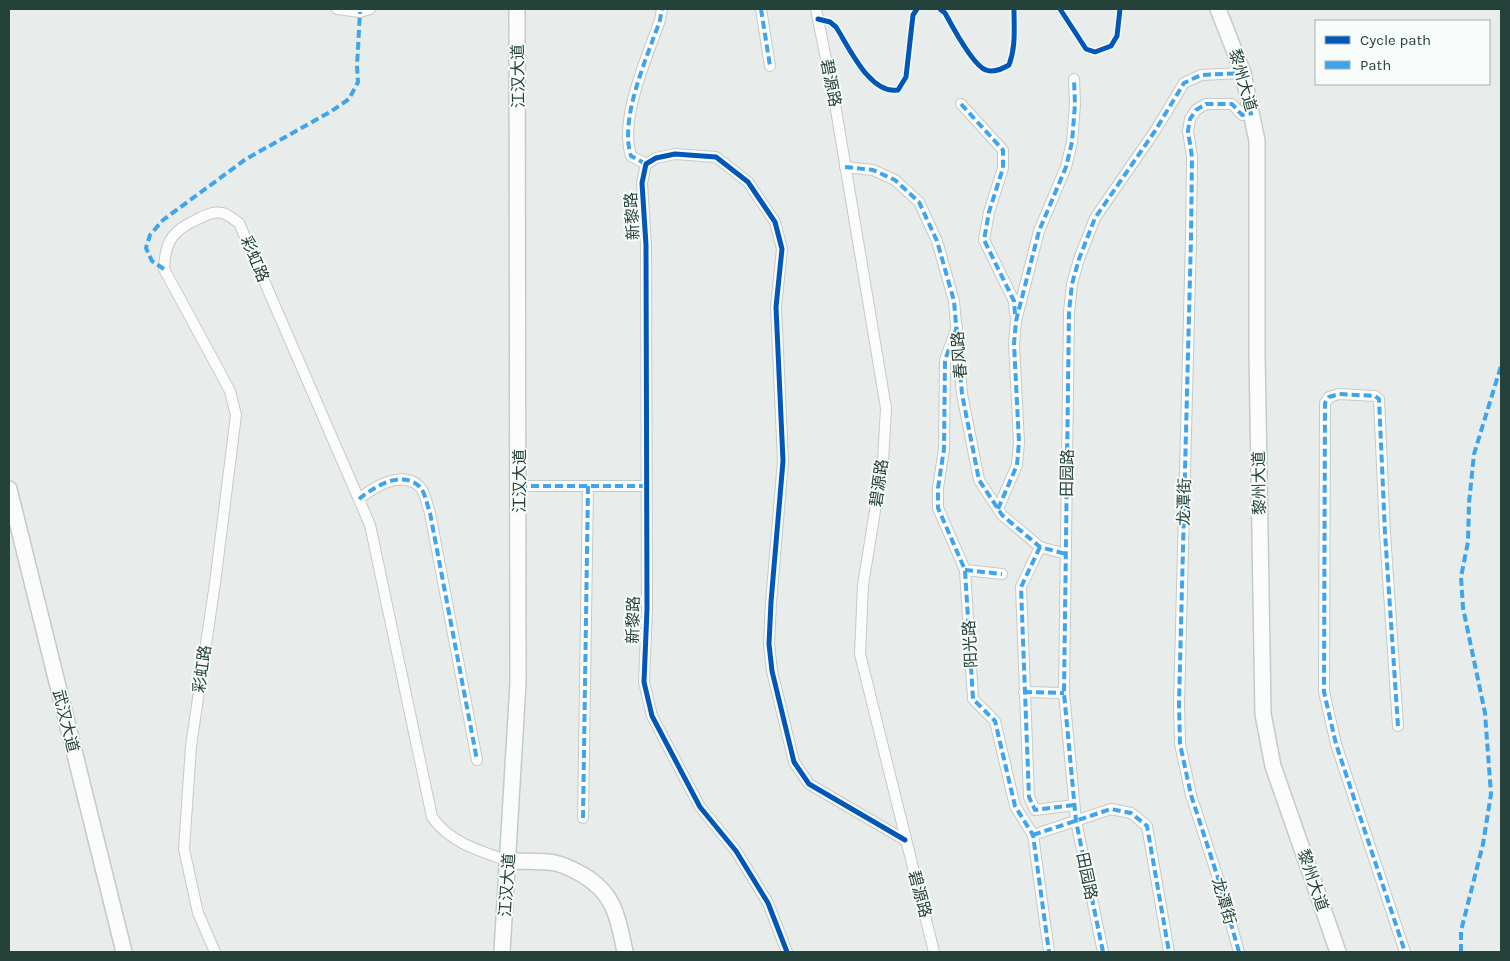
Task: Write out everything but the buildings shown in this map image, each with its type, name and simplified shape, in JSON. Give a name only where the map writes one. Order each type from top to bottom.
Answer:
[{"type":"main road","name":"江汉大道","points":[[502,952],[509,862],[518,682],[517,9]]},
{"type":"main road","name":"黎州大道","points":[[1218,9],[1244,73],[1253,113],[1259,175],[1257,353],[1263,714],[1274,766],[1338,952]]},
{"type":"main road","name":"武汉大道","points":[[9,489],[124,952]]},
{"type":"main road","points":[[509,862],[554,862],[570,867],[598,884],[610,899],[620,925],[625,952]]},
{"type":"street","points":[[337,9],[360,12],[370,9]]},
{"type":"street","points":[[662,9],[628,121],[627,143],[631,156],[646,164],[656,158],[675,154],[716,158],[748,182],[775,222],[782,249],[776,308],[778,400],[783,436],[782,480],[769,644],[772,671],[794,762],[809,784],[905,840]]},
{"type":"street","points":[[761,9],[770,66]]},
{"type":"street","name":"碧源路","points":[[816,9],[835,104],[886,408],[884,461],[863,585],[860,654],[934,952]]},
{"type":"street","name":"田园路","points":[[1103,952],[1076,821],[1064,693],[1069,312],[1072,284],[1079,259],[1095,218],[1155,131],[1184,83],[1201,75],[1244,73]]},
{"type":"street","points":[[998,509],[1017,465],[1020,442],[1014,344],[1016,321],[1038,231],[1066,167],[1072,142],[1076,104],[1074,79]]},
{"type":"street","points":[[961,104],[1002,150],[1003,168],[989,212],[984,240],[1014,302],[1016,321]]},
{"type":"street","name":"龙潭街","points":[[1239,952],[1218,878],[1191,796],[1180,744],[1179,704],[1191,238],[1192,157],[1188,131],[1190,119],[1196,110],[1206,104],[1232,104],[1242,115],[1253,113]]},
{"type":"street","name":"新黎路","points":[[646,164],[642,183],[646,245],[645,486],[647,609],[644,682],[652,716],[700,807],[736,851],[768,903],[787,952]]},
{"type":"street","name":"春风路","points":[[845,167],[872,170],[895,180],[919,202],[937,241],[954,301],[958,327],[962,394],[979,480],[1002,515],[1040,546],[1066,554]]},
{"type":"street","name":"彩虹路","points":[[216,952],[198,913],[184,849],[191,746],[216,574],[236,415],[230,391],[164,269],[165,251],[171,238],[183,226],[210,214],[223,213],[239,223],[370,525],[432,817],[441,829],[463,844],[509,862]]},
{"type":"street","name":"阳光路","points":[[958,327],[945,360],[944,449],[938,488],[938,508],[966,570],[973,700],[995,721],[1015,806],[1033,835],[1049,952]]},
{"type":"street","points":[[1398,726],[1385,533],[1379,399],[1374,396],[1339,394],[1329,397],[1325,403],[1324,692],[1336,744],[1405,952]]},
{"type":"street","points":[[359,499],[385,482],[400,480],[413,482],[421,488],[430,513],[477,760]]},
{"type":"street","points":[[518,486],[645,486]]},
{"type":"street","points":[[583,818],[588,486]]},
{"type":"street","points":[[1040,546],[1021,587],[1029,797],[1035,810],[1074,805]]},
{"type":"street","points":[[966,570],[1002,574]]},
{"type":"street","points":[[1024,692],[1064,693]]},
{"type":"street","points":[[1033,835],[1111,809],[1131,814],[1147,826],[1169,952]]},
{"type":"marked path","points":[[646,164],[631,156],[628,141],[629,124],[636,88],[660,20],[662,9]]},
{"type":"marked path","points":[[761,9],[770,66]]},
{"type":"marked path","points":[[164,269],[152,261],[146,248],[150,235],[163,220],[246,159],[330,112],[349,99],[358,82],[360,12]]},
{"type":"marked path","points":[[1103,952],[1076,821],[1064,693],[1069,312],[1072,284],[1079,259],[1095,218],[1155,131],[1184,83],[1201,75],[1243,73]]},
{"type":"marked path","points":[[998,509],[1017,465],[1019,442],[1014,344],[1016,321],[1039,231],[1066,167],[1072,142],[1075,104],[1074,79]]},
{"type":"marked path","points":[[961,104],[1003,150],[1003,168],[989,212],[984,240],[1014,301],[1015,314]]},
{"type":"marked path","points":[[1239,952],[1218,878],[1191,795],[1180,744],[1179,704],[1191,238],[1192,157],[1188,131],[1190,119],[1196,110],[1206,104],[1232,104],[1242,115],[1253,113]]},
{"type":"marked path","points":[[845,167],[873,170],[895,180],[919,202],[937,241],[954,301],[962,394],[979,480],[1002,515],[1040,547],[1066,554]]},
{"type":"marked path","points":[[957,327],[945,360],[944,449],[938,488],[938,508],[965,570],[973,699],[995,721],[1015,806],[1033,835],[1049,952]]},
{"type":"marked path","points":[[1461,952],[1461,931],[1483,844],[1491,794],[1485,713],[1463,608],[1461,577],[1468,542],[1469,503],[1474,454],[1501,366]]},
{"type":"marked path","points":[[1398,726],[1385,533],[1379,399],[1375,396],[1339,394],[1329,397],[1325,403],[1324,692],[1336,744],[1405,952]]},
{"type":"marked path","points":[[359,499],[380,485],[397,480],[413,482],[423,492],[430,513],[477,760]]},
{"type":"marked path","points":[[519,486],[645,486]]},
{"type":"marked path","points":[[583,818],[588,486]]},
{"type":"marked path","points":[[1040,547],[1021,587],[1029,797],[1035,810],[1074,805]]},
{"type":"marked path","points":[[965,570],[1002,574]]},
{"type":"marked path","points":[[1024,692],[1064,693]]},
{"type":"marked path","points":[[1033,835],[1111,809],[1131,813],[1147,826],[1169,952]]},
{"type":"cycle path","points":[[818,19],[830,22],[836,27],[861,68],[870,78],[888,90],[898,90],[906,77],[913,15],[917,9]]},
{"type":"cycle path","points":[[940,9],[945,13],[963,45],[975,61],[986,70],[992,71],[1009,65],[1014,44],[1014,9]]},
{"type":"cycle path","points":[[1060,9],[1086,49],[1095,52],[1111,46],[1117,36],[1120,9]]},
{"type":"cycle path","points":[[787,952],[768,903],[736,851],[700,807],[652,716],[644,682],[647,609],[646,245],[642,183],[646,164],[656,158],[675,154],[716,157],[748,182],[775,222],[782,249],[776,307],[783,461],[771,602],[769,644],[772,671],[794,762],[809,784],[905,840]]}]
